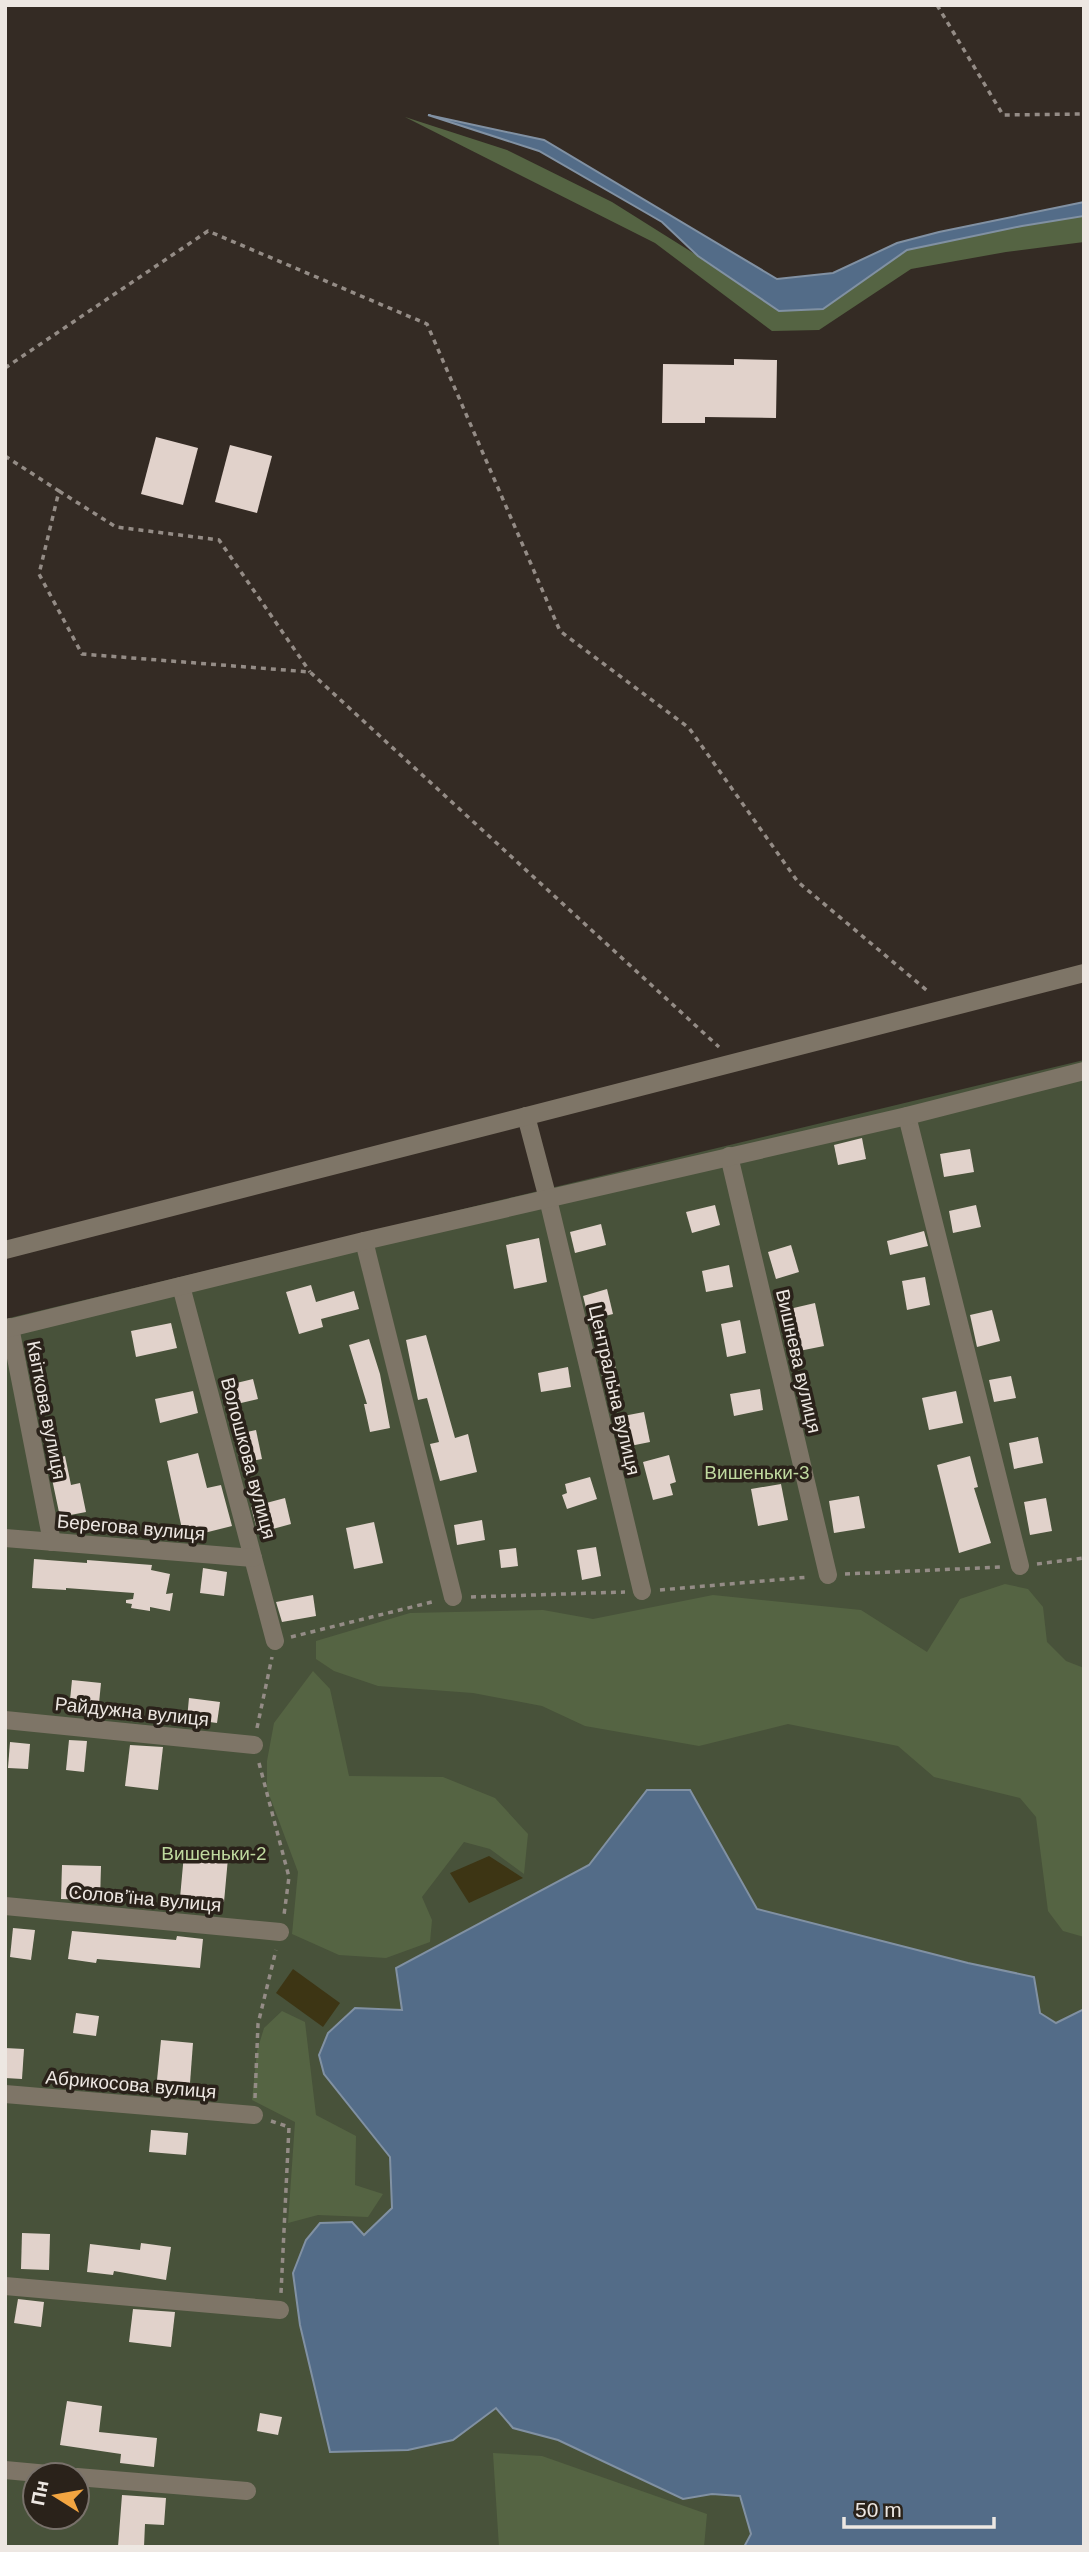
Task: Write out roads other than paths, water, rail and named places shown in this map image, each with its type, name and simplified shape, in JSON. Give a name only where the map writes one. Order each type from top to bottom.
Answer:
[{"type":"street","points":[[5,1250],[1084,973]]},
{"type":"street","points":[[7,1328],[364,1241],[907,1116],[1084,1071]]},
{"type":"street","name":"Центральна вулиця","points":[[526,1116],[642,1591]]},
{"type":"street","points":[[907,1116],[1020,1566]]},
{"type":"street","name":"Вишнева вулиця","points":[[729,1156],[828,1575]]},
{"type":"street","points":[[364,1241],[453,1597]]},
{"type":"street","name":"Волошкова вулиця","points":[[181,1286],[275,1641]]},
{"type":"street","name":"Квіткова вулиця","points":[[7,1328],[52,1542]]},
{"type":"street","name":"Берегова вулиця","points":[[5,1538],[253,1558]]},
{"type":"street","name":"Райдужна вулиця","points":[[5,1720],[254,1745]]},
{"type":"street","name":"Соловʼїна вулиця","points":[[5,1906],[280,1932]]},
{"type":"street","name":"Абрикосова вулиця","points":[[5,2094],[254,2115]]},
{"type":"street","points":[[5,2286],[280,2310]]},
{"type":"street","points":[[91,2478],[247,2491]]},
{"type":"water","points":[[428,115],[544,140],[777,279],[833,273],[897,243],[1084,202],[1084,216],[907,250],[823,309],[779,311],[698,256],[662,222],[539,151]]},
{"type":"water","points":[[647,1790],[690,1790],[757,1909],[968,1963],[1034,1977],[1040,2013],[1056,2023],[1084,2009],[1084,2547],[744,2547],[751,2534],[740,2496],[712,2494],[683,2499],[558,2440],[513,2428],[496,2408],[453,2440],[408,2450],[330,2452],[300,2325],[293,2273],[306,2240],[320,2223],[352,2222],[364,2235],[392,2208],[390,2157],[324,2074],[319,2055],[328,2033],[355,2008],[402,2010],[396,1968],[589,1865]]},
{"type":"park label","name":"Вишеньки-3","points":[[757,1472]]},
{"type":"park label","name":"Вишеньки-2","points":[[214,1853]]}]
